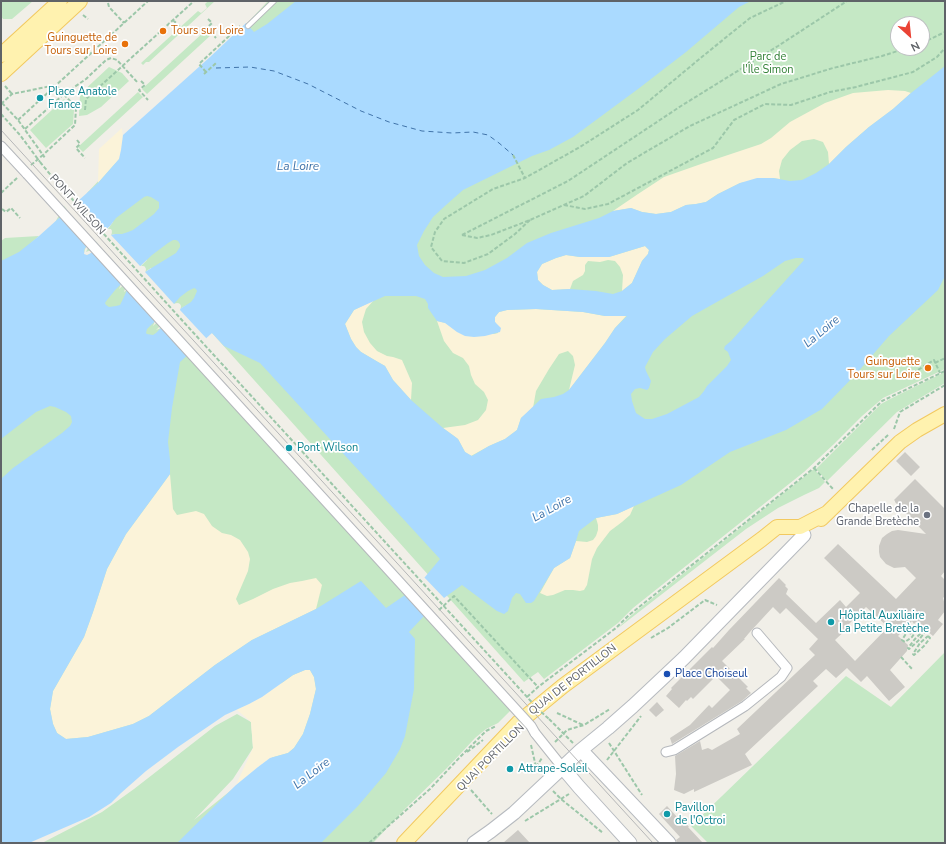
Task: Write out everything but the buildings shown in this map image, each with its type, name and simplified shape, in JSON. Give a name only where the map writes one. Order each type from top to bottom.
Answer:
[{"type":"main road","points":[[1,55],[60,1]]},
{"type":"main road","points":[[1,74],[80,1]]},
{"type":"main road","name":"QUAI DE PORTILLON","points":[[474,843],[511,816],[581,750],[608,728],[669,672],[804,535],[900,442],[945,414]]},
{"type":"main road","name":"QUAI DE PORTILLON","points":[[404,843],[518,723],[575,676],[777,527],[800,527],[827,513]]},
{"type":"main road","name":"QUAI DE PORTILLON","points":[[762,539],[777,534],[804,535]]},
{"type":"main road","points":[[581,750],[670,843]]},
{"type":"main road","points":[[563,768],[630,843]]},
{"type":"street","name":"PONT WILSON","points":[[1,146],[531,726],[563,768]]},
{"type":"street","points":[[666,752],[674,750],[745,706],[781,677],[787,668],[757,633]]},
{"type":"lane","points":[[248,26],[274,1]]},
{"type":"path","points":[[18,120],[148,1]]},
{"type":"path","points":[[85,110],[86,99],[194,1]]},
{"type":"path","points":[[530,220],[516,234],[488,254],[464,263],[442,261],[431,247],[434,232],[444,219],[493,189],[525,178],[580,147],[638,110],[692,64],[750,18],[786,1]]},
{"type":"path","points":[[847,1],[674,111],[568,181],[462,235],[477,238],[491,235],[530,220],[584,196],[628,163],[690,126],[780,84],[890,53]]},
{"type":"path","points":[[108,3],[109,7],[124,23]]},
{"type":"path","points":[[206,72],[199,64],[244,22],[260,15]]},
{"type":"path","points":[[208,19],[212,23],[208,28],[216,38]]},
{"type":"path","points":[[173,20],[186,33]]},
{"type":"path","points":[[930,39],[945,32]]},
{"type":"path","points":[[564,205],[585,209],[608,204],[713,148],[734,120],[765,104],[791,105],[830,92],[856,87],[913,72],[937,57],[945,48]]},
{"type":"path","points":[[25,129],[64,94],[86,79],[106,60],[111,58],[117,60],[138,83]]},
{"type":"path","points":[[204,74],[216,63]]},
{"type":"path","points":[[141,81],[145,85],[139,90],[148,100]]},
{"type":"path","points":[[1,83],[12,94]]},
{"type":"path","points":[[36,160],[75,125],[76,108],[56,85]]},
{"type":"path","points":[[45,158],[18,120],[2,104],[12,94],[56,85]]},
{"type":"path","name":"PONT WILSON","points":[[1,114],[20,135],[36,160],[40,162],[190,329],[528,699],[581,750]]},
{"type":"path","points":[[77,140],[80,144],[76,148],[85,158]]},
{"type":"path","points":[[513,155],[525,178]]},
{"type":"path","points":[[1,193],[25,173]]},
{"type":"path","points":[[2,209],[6,212],[11,208],[20,218]]},
{"type":"path","points":[[935,363],[945,358]]},
{"type":"path","points":[[913,373],[934,360],[940,373]]},
{"type":"path","points":[[527,698],[538,687],[616,628],[629,615],[814,468],[882,401],[945,371]]},
{"type":"path","points":[[894,429],[900,412],[945,385]]},
{"type":"path","points":[[814,468],[833,489]]},
{"type":"path","points":[[438,611],[454,596],[538,687]]},
{"type":"path","points":[[648,640],[668,628],[704,600],[717,605]]},
{"type":"path","points":[[907,632],[902,640],[905,642],[914,638],[923,631],[924,632],[919,642],[912,654],[914,655],[930,638],[928,636],[919,642],[909,649],[908,648],[914,638],[918,628],[915,625],[907,632]]},
{"type":"path","points":[[904,629],[911,634]]},
{"type":"path","points":[[924,646],[928,649]]},
{"type":"path","points":[[901,657],[912,669]]},
{"type":"path","points":[[563,734],[567,730],[584,725],[615,706]]},
{"type":"path","points":[[544,717],[549,712]]},
{"type":"path","points":[[604,764],[644,712]]},
{"type":"path","points":[[557,713],[584,725]]},
{"type":"path","points":[[369,843],[430,789],[486,731],[500,724]]},
{"type":"path","points":[[460,757],[484,740]]},
{"type":"path","points":[[606,740],[643,796]]},
{"type":"path","points":[[531,745],[536,767],[541,779]]},
{"type":"path","points":[[471,789],[495,817]]},
{"type":"path","points":[[552,790],[603,833]]},
{"type":"path","points":[[522,822],[574,791]]},
{"type":"green space","points":[[1,1],[33,1],[12,19],[3,19],[1,16]]},
{"type":"green space","points":[[208,1],[215,1],[149,62],[146,62],[143,65],[141,63],[198,11],[201,13],[207,8],[205,4]]},
{"type":"green space","name":"La Loire","points":[[268,1],[945,1],[945,369],[883,398],[862,416],[804,472],[633,608],[618,623],[544,679],[538,672],[524,682],[187,305],[180,309],[180,304],[174,304],[151,268],[145,272],[146,269],[144,266],[140,267],[147,260],[122,234],[111,235],[111,229],[108,229],[113,222],[87,193]]},
{"type":"green space","points":[[206,30],[211,35],[147,94],[142,89]]},
{"type":"green space","points":[[109,67],[122,73],[129,81],[101,107],[87,115],[79,116],[80,94]]},
{"type":"green space","points":[[138,92],[143,97],[83,152],[78,147]]},
{"type":"green space","points":[[64,99],[74,110],[73,124],[46,148],[30,130]]},
{"type":"green space","points":[[64,206],[509,699],[511,710],[498,723],[486,729],[475,738],[373,843],[42,843],[102,812],[215,726],[237,714],[251,722],[253,748],[233,779],[194,820],[275,755],[282,674],[1,840],[1,241],[5,238],[39,236],[30,244],[45,241]]},
{"type":"green space","points":[[945,372],[945,383],[897,412],[827,481],[816,469],[881,404]]},
{"type":"green space","points":[[814,469],[825,482],[819,488],[778,508],[746,529],[617,629],[640,608]]},
{"type":"green space","points":[[945,652],[945,843],[708,843],[691,826],[846,676],[891,707]]},
{"type":"sand","points":[[888,90],[905,91],[911,93],[869,127],[829,164],[828,152],[823,142],[814,139],[802,141],[790,150],[782,160],[779,171],[780,179],[773,178],[740,183],[706,202],[686,205],[671,212],[656,214],[642,212],[631,208],[613,211],[664,177],[761,144],[771,138],[790,122],[825,103],[853,93]]},
{"type":"sand","points":[[122,128],[123,141],[119,159],[98,183],[99,149]]},
{"type":"sand","points":[[645,246],[649,250],[648,254],[642,261],[632,283],[622,291],[623,275],[620,267],[615,261],[608,260],[600,262],[588,261],[585,265],[583,275],[573,281],[570,289],[552,290],[538,280],[537,272],[542,264],[556,258],[566,255],[580,257],[609,257]]},
{"type":"sand","points":[[374,300],[366,309],[362,322],[364,332],[370,343],[377,351],[387,356],[402,360],[412,383],[411,400],[393,380],[385,366],[361,352],[356,347],[345,324],[354,310]]},
{"type":"sand","points":[[536,309],[583,312],[605,316],[627,315],[615,328],[569,390],[575,365],[573,356],[568,351],[559,354],[549,369],[536,391],[533,408],[521,418],[517,430],[505,439],[471,456],[465,452],[458,439],[443,428],[465,425],[478,420],[486,410],[488,400],[484,392],[475,384],[469,366],[463,358],[453,353],[444,341],[437,321],[494,334],[498,333],[495,317],[499,312],[507,310]]},
{"type":"sand","points":[[170,474],[173,509],[177,515],[196,511],[204,514],[212,526],[222,533],[231,535],[240,540],[248,552],[250,559],[248,571],[236,599],[239,605],[273,589],[290,583],[316,578],[322,585],[316,609],[252,640],[215,665],[149,716],[133,724],[88,737],[66,739],[57,733],[53,724],[50,709],[53,691],[84,637],[107,569],[126,534]]},
{"type":"sand","points":[[634,506],[630,515],[610,531],[597,548],[592,559],[587,585],[584,590],[565,590],[547,596],[540,593],[554,568],[570,558],[576,541],[587,542],[593,540],[596,536],[598,525],[596,518],[617,514]]},
{"type":"sand","points":[[305,670],[310,670],[314,677],[316,689],[303,734],[294,748],[288,753],[270,758],[236,785],[253,748],[251,722],[236,709],[262,697],[293,675]]},
{"type":"water","name":"La Loire","points":[[296,1],[751,1],[739,7],[686,52],[573,137],[549,150],[532,156],[463,190],[446,205],[433,217],[417,245],[419,256],[425,265],[434,273],[443,277],[466,276],[485,270],[507,258],[527,243],[551,233],[599,218],[613,211],[631,208],[642,212],[656,214],[671,212],[686,205],[706,202],[740,183],[757,178],[773,178],[790,181],[802,180],[829,164],[869,127],[945,66],[945,276],[938,290],[889,336],[856,374],[822,409],[786,430],[730,452],[681,485],[617,514],[596,518],[579,531],[570,558],[554,568],[534,601],[531,603],[526,603],[520,594],[516,593],[512,598],[508,611],[504,614],[497,611],[462,585],[444,598],[424,616],[409,632],[415,639],[414,689],[405,736],[400,749],[386,773],[358,806],[321,843],[177,843],[236,785],[258,767],[270,758],[288,753],[294,748],[303,734],[316,689],[314,677],[310,670],[305,670],[293,675],[262,697],[225,715],[146,771],[111,803],[89,817],[29,843],[1,843],[1,479],[13,468],[62,433],[70,426],[72,422],[71,416],[66,412],[50,406],[36,412],[1,439],[1,261],[19,252],[39,236],[98,183],[119,159],[123,135],[246,23],[254,32],[267,24]],"holes":[[[144,197],[151,197],[159,202],[159,208],[154,214],[133,230],[122,234],[111,235],[87,255],[84,251],[85,248],[110,226],[116,218]],[[173,240],[178,241],[180,244],[180,247],[176,253],[145,272],[127,290],[120,305],[109,307],[106,305],[105,303],[116,289],[152,255]],[[645,246],[649,250],[632,283],[622,291],[613,294],[570,289],[552,290],[538,280],[537,272],[542,264],[566,255],[580,257],[609,257]],[[796,258],[803,258],[804,260],[725,346],[724,349],[728,352],[731,360],[699,397],[667,414],[652,419],[645,419],[636,413],[631,394],[635,389],[640,388],[647,390],[649,388],[651,381],[645,367],[653,352],[665,339],[692,316],[763,276],[785,261]],[[194,288],[197,291],[191,302],[180,309],[156,333],[153,335],[147,334],[147,329],[180,297]],[[385,296],[416,296],[425,299],[428,304],[428,308],[437,321],[445,323],[465,336],[474,337],[500,332],[501,328],[495,322],[495,317],[499,312],[507,310],[536,309],[583,312],[605,316],[627,316],[615,328],[569,390],[554,397],[541,399],[521,418],[517,430],[505,439],[472,456],[465,452],[458,439],[411,400],[393,380],[385,366],[361,352],[356,347],[345,324],[354,310]],[[212,333],[224,346],[260,363],[440,559],[425,577],[405,595],[386,608],[361,581],[316,609],[252,640],[215,665],[149,716],[133,724],[88,737],[66,739],[57,733],[53,724],[50,709],[53,691],[84,637],[107,569],[126,534],[170,474],[168,442],[180,362]]]},
{"type":"pier","points":[[78,199],[106,229],[110,229],[88,248],[86,252],[91,250],[112,232],[111,235],[140,266],[144,266],[119,289],[121,284],[93,252],[87,255],[84,254],[87,246],[59,215]]},
{"type":"pier","points":[[146,269],[145,272],[174,304],[178,303],[153,326],[155,321],[127,290],[124,292],[125,289]]},
{"type":"pier","points":[[181,306],[180,310],[207,339],[188,357],[161,328],[156,330]]},
{"type":"pier","points":[[423,576],[445,599],[425,617],[403,593]]},
{"type":"ferry route","points":[[216,68],[250,67],[274,71],[308,84],[361,111],[389,122],[422,131],[452,133],[473,132],[488,135],[513,155]]},
{"type":"tram line","points":[[1,130],[653,843]]},
{"type":"place","name":"Tours sur Loire","points":[[163,31]]},
{"type":"place","name":"Guinguette de Tours sur Loire","points":[[125,44]]},
{"type":"place","name":"Place Anatole France","points":[[40,98]]},
{"type":"place","name":"Guinguette Tours sur Loire","points":[[928,368]]},
{"type":"place","name":"Pont Wilson","points":[[289,448]]},
{"type":"place","name":"Chapelle de la Grande Bretèche","points":[[927,515]]},
{"type":"place","name":"Hôpital Auxiliaire La Petite Bretèche","points":[[831,622]]},
{"type":"place","name":"Place Choiseul","points":[[667,674]]},
{"type":"place","name":"Attrape-Soleil","points":[[510,769]]},
{"type":"place","name":"Pavillon de l'Octroi","points":[[667,814]]},
{"type":"park label","name":"Parc de l'Île Simon","points":[[768,63]]}]
